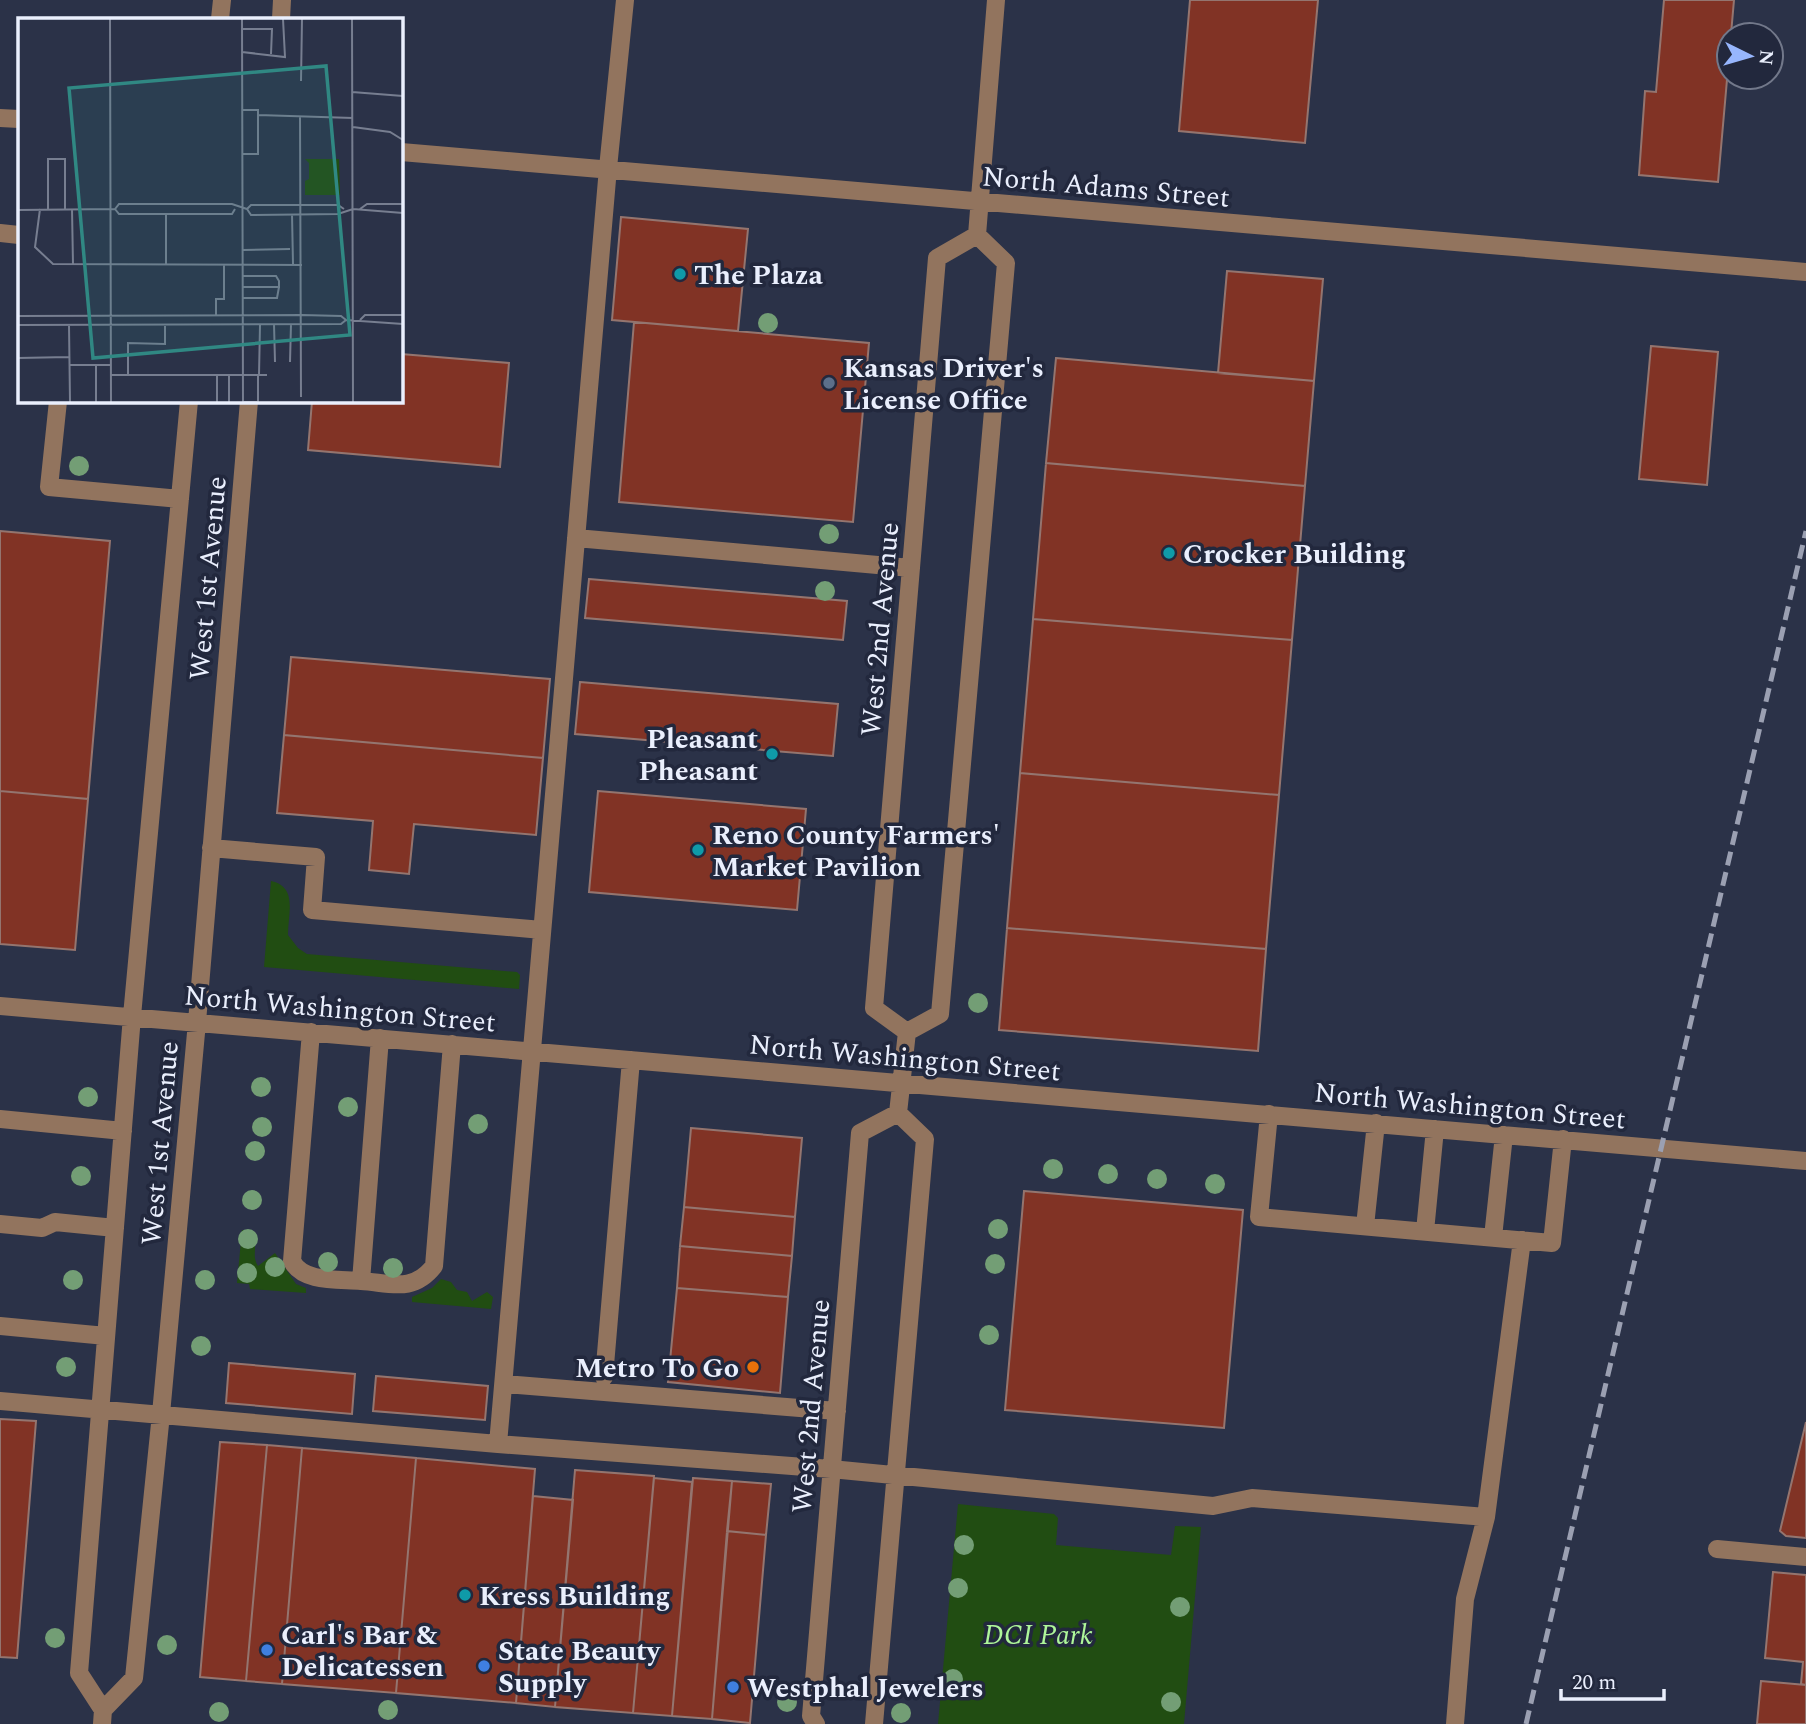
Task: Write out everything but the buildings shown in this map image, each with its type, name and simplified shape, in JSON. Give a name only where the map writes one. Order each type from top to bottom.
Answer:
[{"type":"street","points":[[220,18],[222,0]]},
{"type":"street","points":[[281,18],[282,0]]},
{"type":"street","points":[[498,1444],[608,168],[625,0]]},
{"type":"street","points":[[874,1724],[925,1139],[898,1113],[907,1032],[940,1014],[1006,263],[977,235],[996,0]]},
{"type":"street","points":[[0,118],[18,119]]},
{"type":"street","name":"North Adams Street","points":[[402,152],[1806,272]]},
{"type":"street","points":[[0,233],[18,235]]},
{"type":"street","name":"West 2nd Avenue","points":[[907,1032],[874,1008],[937,258],[977,235]]},
{"type":"street","points":[[58,402],[49,487],[180,499]]},
{"type":"street","name":"West 1st Avenue","points":[[189,402],[122,1131],[79,1673],[102,1717],[134,1678],[197,1022],[248,402]]},
{"type":"street","points":[[576,538],[911,568]]},
{"type":"street","points":[[211,848],[316,857],[312,910],[542,930]]},
{"type":"street","name":"North Washington Street","points":[[0,1006],[1806,1161]]},
{"type":"street","points":[[311,1031],[292,1261],[297,1270],[307,1275],[361,1281],[415,1284],[434,1266],[452,1044]]},
{"type":"street","points":[[361,1281],[380,1038]]},
{"type":"street","points":[[604,1377],[631,1060]]},
{"type":"street","name":"West 2nd Avenue","points":[[816,1724],[811,1716],[860,1133],[898,1113]]},
{"type":"street","points":[[1269,1114],[1259,1216],[1552,1243],[1563,1139]]},
{"type":"street","points":[[0,1119],[122,1131]]},
{"type":"street","points":[[1366,1226],[1376,1123]]},
{"type":"street","points":[[1425,1231],[1435,1129]]},
{"type":"street","points":[[1493,1237],[1504,1135]]},
{"type":"street","points":[[0,1224],[42,1228],[55,1222],[115,1228]]},
{"type":"street","points":[[1454,1724],[1465,1599],[1486,1517],[1522,1240]]},
{"type":"street","points":[[0,1326],[106,1336]]},
{"type":"street","points":[[503,1384],[837,1411]]},
{"type":"street","points":[[0,1401],[498,1444],[831,1469],[1213,1506],[1252,1498],[1486,1517]]},
{"type":"street","points":[[1717,1549],[1806,1557]]},
{"type":"green space","points":[[271,881],[279,884],[288,895],[288,935],[298,948],[307,954],[517,972],[520,975],[519,989],[264,967]]},
{"type":"green space","points":[[242,1230],[249,1231],[253,1237],[258,1266],[275,1253],[296,1284],[306,1288],[306,1293],[250,1289],[249,1284],[237,1283]]},
{"type":"green space","points":[[441,1279],[451,1282],[457,1290],[467,1292],[472,1301],[487,1292],[493,1297],[491,1309],[412,1302],[412,1297],[432,1288]]},
{"type":"green space","name":"DCI Park","points":[[958,1504],[1054,1514],[1058,1518],[1056,1545],[1171,1555],[1175,1526],[1201,1527],[1184,1724],[938,1724]]},
{"type":"railway","points":[[1526,1724],[1806,531]]},
{"type":"place","name":"The Plaza","points":[[680,274]]},
{"type":"place","name":"Kansas Driver's License Office","points":[[829,383]]},
{"type":"place","name":"Crocker Building","points":[[1169,553]]},
{"type":"place","name":"Pleasant Pheasant","points":[[772,754]]},
{"type":"place","name":"Reno County Farmers' Market Pavilion","points":[[698,850]]},
{"type":"place","name":"Metro To Go","points":[[753,1367]]},
{"type":"place","name":"Kress Building","points":[[465,1595]]},
{"type":"place","name":"Carl's Bar & Delicatessen","points":[[267,1650]]},
{"type":"place","name":"State Beauty Supply","points":[[484,1666]]},
{"type":"place","name":"Westphal Jewelers","points":[[733,1687]]}]
